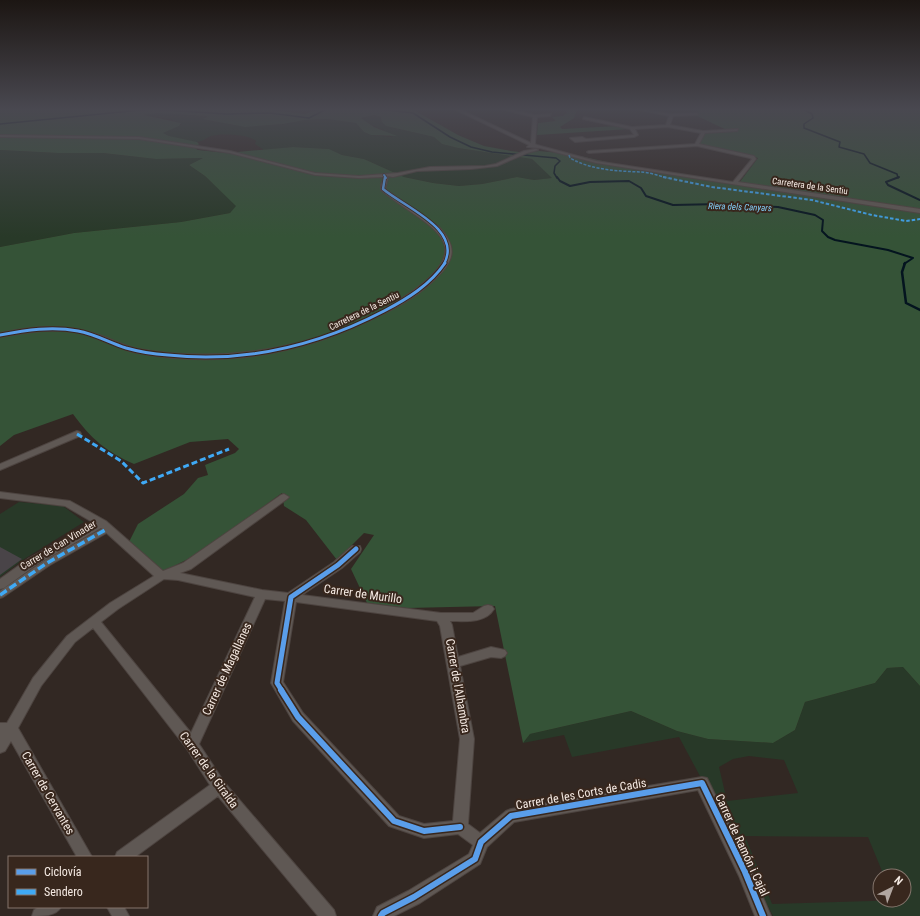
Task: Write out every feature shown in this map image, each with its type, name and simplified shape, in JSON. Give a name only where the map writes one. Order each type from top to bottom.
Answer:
[{"type":"street","points":[[228,152],[308,173],[337,177],[383,177],[398,174],[490,166],[500,164],[522,152]]},
{"type":"street","name":"Carretera de la Sentiu","points":[[559,152],[596,162],[920,211]]},
{"type":"street","points":[[728,152],[752,157],[754,159],[734,184]]},
{"type":"street","name":"Carretera de la Sentiu","points":[[0,335],[38,329],[62,329],[91,335],[136,351],[199,358],[274,352],[340,333],[410,296],[440,270],[448,255],[446,239],[430,223],[385,192],[382,187],[383,177]]},
{"type":"street","points":[[0,467],[77,434]]},
{"type":"street","points":[[0,495],[67,503],[104,526],[161,576]]},
{"type":"street","points":[[0,747],[5,729],[37,682],[70,639],[114,606],[161,576],[187,566],[284,497]]},
{"type":"street","points":[[0,585],[32,562],[104,526]]},
{"type":"street","name":"Carrer de Can Vinader","points":[[0,595],[104,526]]},
{"type":"street","points":[[356,549],[338,565],[290,597],[277,683],[298,717],[394,821],[424,831],[460,827],[481,842]]},
{"type":"street","name":"Carrer de Murillo","points":[[161,576],[178,576],[262,594],[440,617],[475,617],[488,609]]},
{"type":"street","name":"Carrer de Magallanes","points":[[192,745],[262,594]]},
{"type":"street","name":"Carrer de l'Alhambra","points":[[440,617],[446,625],[467,739],[460,827]]},
{"type":"street","name":"Carrer de la Giralda","points":[[94,621],[192,745],[219,786],[328,916]]},
{"type":"street","points":[[453,663],[491,652],[500,652]]},
{"type":"street","name":"Carrer de Cervantes","points":[[5,729],[84,856]]},
{"type":"street","name":"Carrer de les Corts de Cadis","points":[[381,916],[383,912],[414,897],[475,860],[481,842],[511,816],[702,783]]},
{"type":"street","name":"Carrer de Ramón i Cajal","points":[[702,783],[745,872],[763,916]]},
{"type":"street","points":[[123,856],[219,786]]},
{"type":"street","points":[[40,916],[51,908]]},
{"type":"green space","points":[[0,152],[103,153],[156,159],[204,158],[189,165],[205,176],[237,206],[230,213],[181,222],[74,233],[0,247]]},
{"type":"green space","points":[[34,152],[226,153],[335,152],[342,155],[364,159],[404,177],[433,183],[459,186],[482,184],[517,177],[534,180],[552,178],[532,159],[483,152],[527,153],[547,152],[571,154],[616,164],[739,183],[758,158],[732,152],[920,152],[920,686],[903,667],[887,668],[875,683],[805,702],[795,730],[773,743],[708,739],[677,731],[631,711],[530,734],[523,743],[495,606],[407,608],[367,603],[351,569],[374,535],[364,533],[337,560],[306,520],[284,506],[282,493],[200,553],[164,571],[127,546],[138,524],[184,494],[198,478],[208,475],[205,465],[235,453],[239,449],[228,439],[190,442],[134,464],[116,455],[100,444],[86,431],[73,414],[14,435],[0,446],[0,247],[74,233],[181,222],[230,213],[236,206],[205,176],[189,165],[203,158],[156,159],[103,153]]},
{"type":"green space","points":[[334,152],[483,152],[532,159],[553,178],[534,180],[517,177],[482,184],[459,186],[433,183],[404,177],[364,159],[342,155]]},
{"type":"green space","points":[[19,502],[63,506],[84,522],[21,561],[0,577],[0,514]]},
{"type":"green space","points":[[903,667],[920,686],[920,916],[773,916],[679,737],[572,757],[564,735],[523,743],[530,734],[631,711],[677,731],[708,739],[773,743],[795,730],[805,702],[875,683],[887,668]],"holes":[[[749,756],[784,760],[798,793],[727,801],[719,767],[733,759]],[[745,836],[868,837],[881,868],[912,868],[912,908],[872,908],[872,901],[772,904]]]},
{"type":"building","points":[[0,547],[22,559],[0,575]]},
{"type":"waterway","points":[[491,152],[556,158],[560,161],[555,166],[554,173],[557,178]]},
{"type":"waterway","points":[[856,152],[864,154],[870,163],[897,174],[898,177]]},
{"type":"waterway","name":"Riera dels Canyars","points":[[557,177],[560,181],[570,186],[590,182],[629,181],[641,188],[646,196],[673,205],[720,204],[778,207],[815,215],[823,220],[822,231],[828,237],[835,240],[888,250],[913,258],[905,263]]},
{"type":"waterway","points":[[898,177],[886,182],[888,185],[920,200]]},
{"type":"waterway","name":"Riera dels Canyars","points":[[905,263],[902,272],[906,303],[920,310]]},
{"type":"marked path","points":[[569,155],[570,158],[575,161],[604,169],[626,172],[641,172],[712,187],[812,200],[872,215],[906,221],[920,219]]},
{"type":"marked path","points":[[77,434],[121,461],[143,483],[229,449]]},
{"type":"marked path","points":[[0,595],[47,563],[107,529]]},
{"type":"cycle path","points":[[0,335],[45,329],[79,331],[138,351],[199,357],[260,353],[319,339],[348,328],[376,315],[415,293],[436,275],[448,257],[448,243],[444,235],[428,221],[383,189],[386,178],[384,175]]},
{"type":"cycle path","points":[[356,549],[338,565],[291,597],[277,683],[298,717],[394,821],[424,831],[460,827]]},
{"type":"cycle path","points":[[381,916],[383,913],[414,897],[475,859],[481,842],[511,816],[702,783],[745,872],[763,916]]}]
